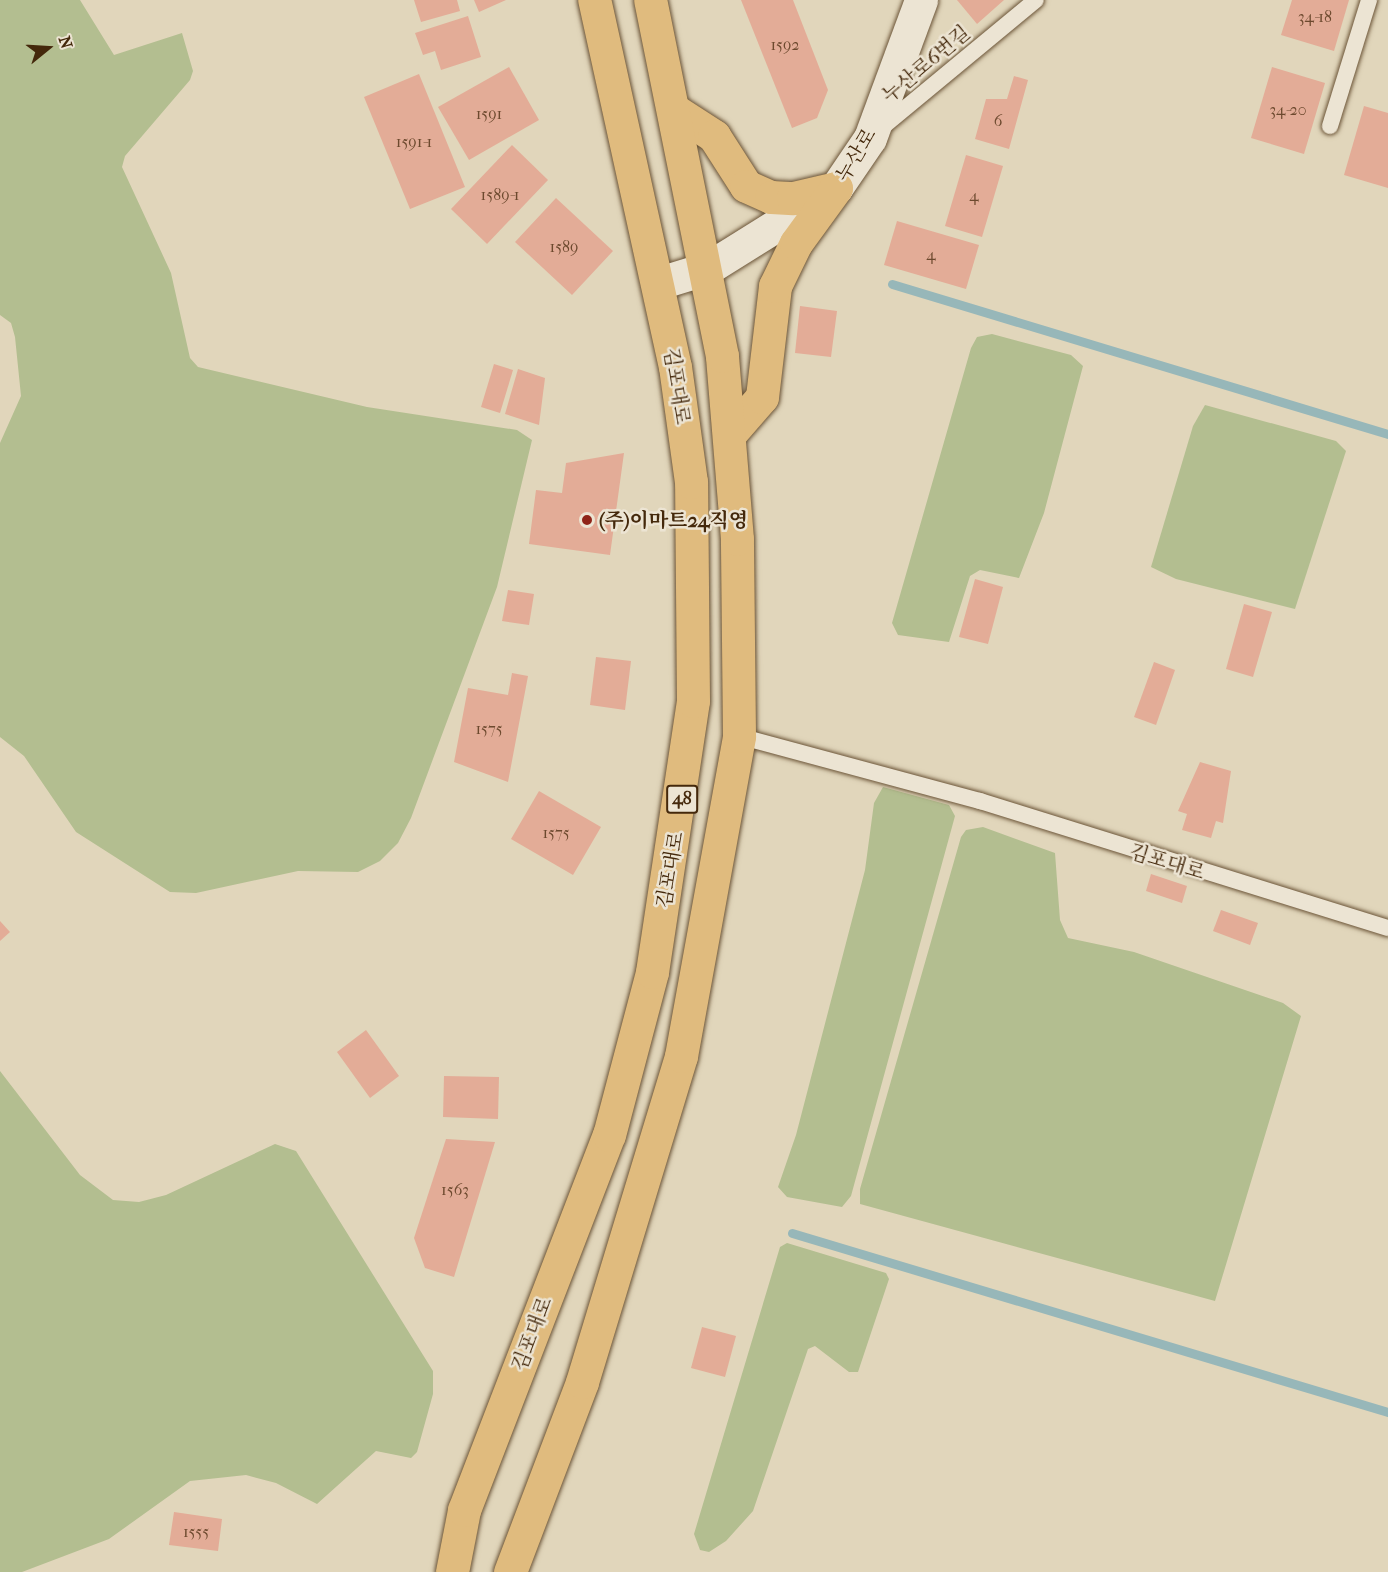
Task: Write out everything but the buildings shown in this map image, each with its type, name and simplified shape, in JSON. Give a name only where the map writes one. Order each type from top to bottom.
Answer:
[{"type":"main road","name":"김포대로","points":[[452,1572],[464,1510],[609,1135],[652,972],[682,798],[693,701],[691,482],[659,283],[594,0]]},
{"type":"main road","name":"48","points":[[510,1572],[518,1556],[582,1382],[681,1056],[739,736],[741,655],[729,435],[708,268],[650,0]]},
{"type":"main road","points":[[674,110],[714,136],[746,186],[771,197],[793,198],[836,188]]},
{"type":"main road","points":[[729,435],[762,397],[774,286],[796,243],[836,188]]},
{"type":"main road","points":[[440,1572],[464,1510]]},
{"type":"street","name":"누산로","points":[[659,283],[708,268],[836,188],[870,138],[921,0]]},
{"type":"lane","name":"누산로6번길","points":[[870,138],[1036,0]]},
{"type":"lane","points":[[1330,126],[1369,0]]},
{"type":"lane","name":"김포대로","points":[[739,736],[980,801],[1388,928]]},
{"type":"green space","points":[[0,0],[80,0],[114,55],[182,33],[193,71],[190,80],[125,156],[122,167],[171,273],[190,358],[198,367],[367,407],[517,430],[532,440],[497,587],[411,818],[398,843],[380,861],[358,872],[298,871],[196,893],[170,892],[76,832],[24,756],[0,737],[0,443],[21,396],[15,337],[11,323],[0,315]]},
{"type":"green space","points":[[992,334],[1071,355],[1083,366],[1044,513],[1019,578],[980,570],[970,576],[949,642],[898,635],[892,623],[971,348],[977,337]]},
{"type":"green space","points":[[1205,405],[1336,441],[1346,451],[1295,609],[1176,579],[1151,567],[1193,426]]},
{"type":"green space","points":[[883,787],[949,805],[955,816],[851,1196],[842,1207],[787,1197],[778,1187],[796,1135],[865,870],[874,803]]},
{"type":"green space","points":[[983,827],[1055,853],[1060,920],[1068,938],[1134,952],[1283,1003],[1301,1016],[1215,1301],[860,1204],[860,1189],[961,837],[966,830]]},
{"type":"green space","points":[[0,1071],[80,1175],[113,1200],[139,1202],[166,1195],[275,1144],[296,1151],[433,1371],[433,1394],[417,1452],[411,1458],[376,1451],[317,1504],[276,1483],[246,1475],[190,1481],[109,1539],[22,1572],[0,1572]]},
{"type":"green space","points":[[787,1243],[886,1273],[889,1279],[858,1372],[849,1372],[815,1346],[808,1349],[753,1511],[726,1541],[709,1552],[700,1550],[694,1534],[780,1247]]},
{"type":"waterway","points":[[892,284],[1388,434]]},
{"type":"waterway","points":[[792,1233],[1388,1412]]},
{"type":"place","name":"(주)이마트24직영","points":[[587,520]]}]
